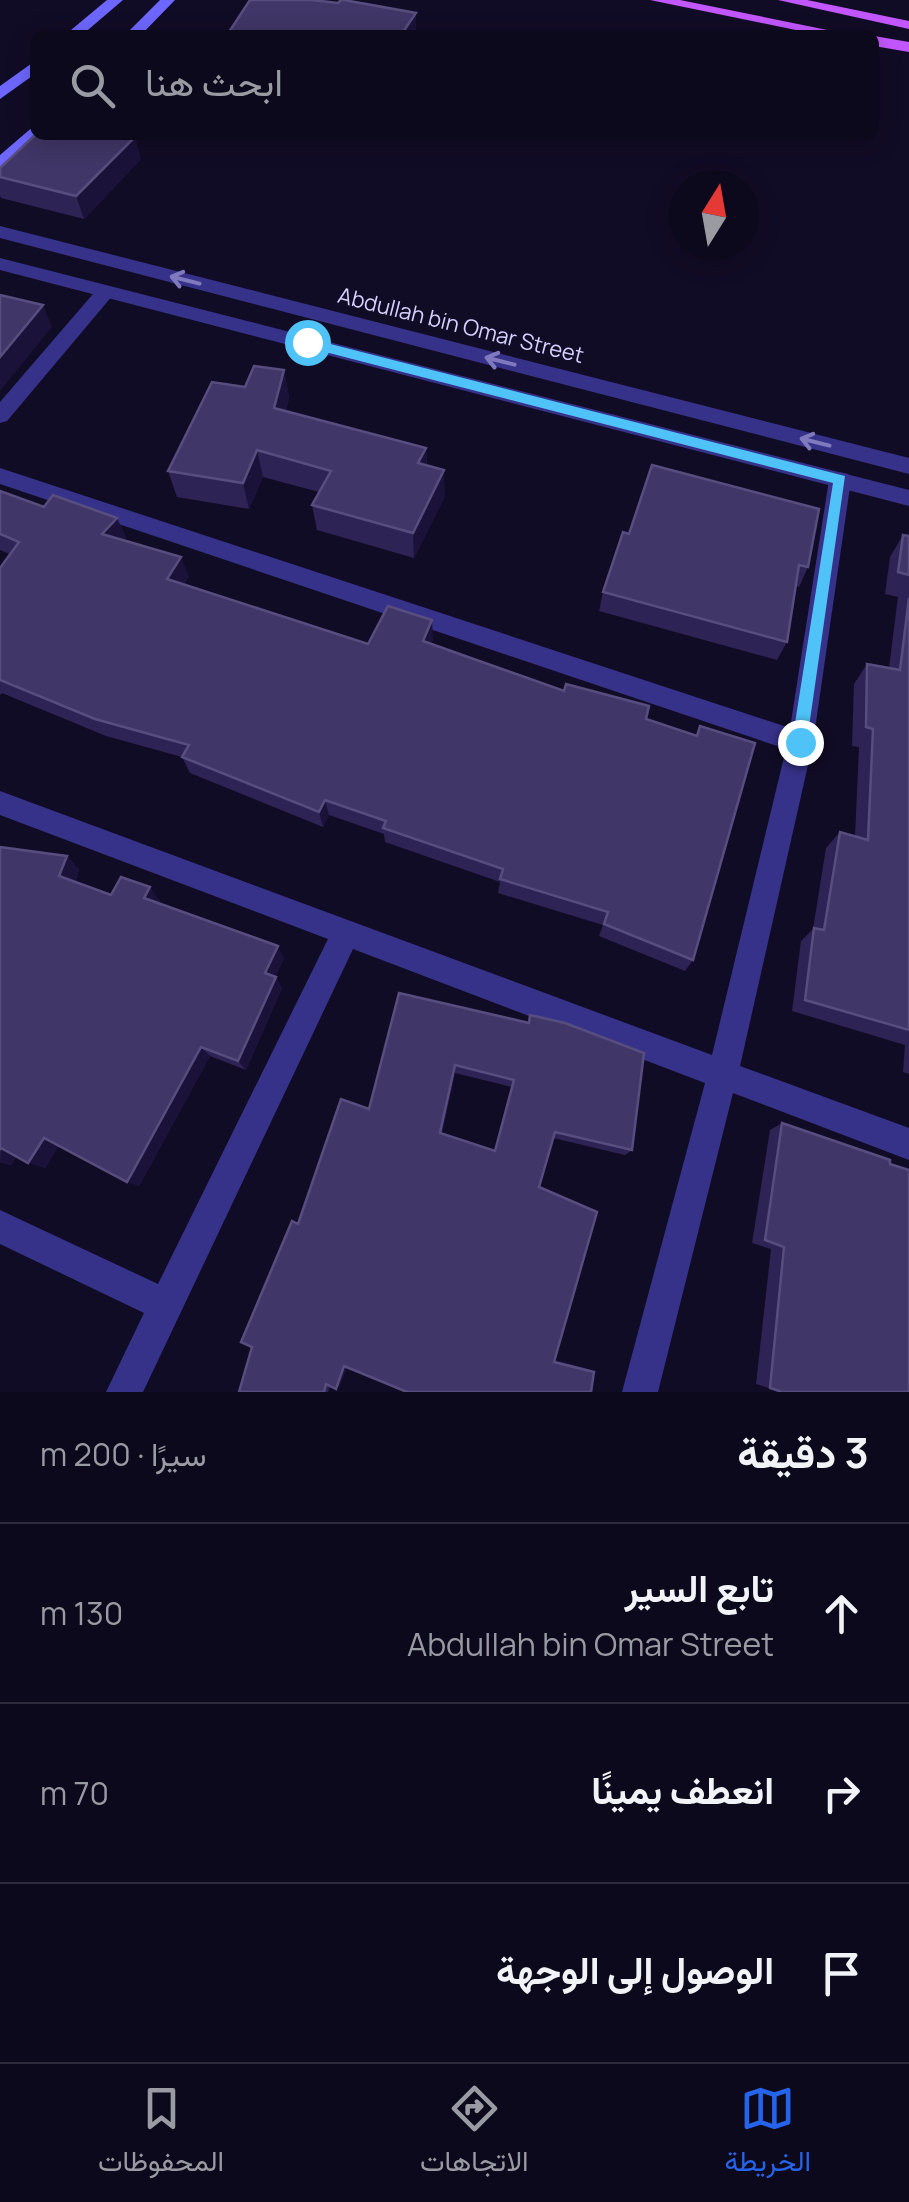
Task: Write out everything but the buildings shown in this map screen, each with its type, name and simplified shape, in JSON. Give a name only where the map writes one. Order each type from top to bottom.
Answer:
[{"type":"main road","points":[[79,30],[116,0]]},
{"type":"main road","points":[[137,30],[168,0]]},
{"type":"main road","points":[[656,0],[817,30]]},
{"type":"main road","points":[[785,0],[909,25]]},
{"type":"main road","points":[[879,42],[909,47]]},
{"type":"main road","points":[[0,94],[30,70]]},
{"type":"main road","points":[[0,164],[30,135]]},
{"type":"street","name":"Abdullah bin Omar Street","points":[[0,232],[909,466]]},
{"type":"street","points":[[0,264],[909,498]]},
{"type":"street","points":[[0,416],[106,291]]},
{"type":"street","points":[[307,342],[324,316]]},
{"type":"street","points":[[0,476],[800,742]]},
{"type":"street","points":[[640,1392],[723,1074],[800,742],[840,480]]},
{"type":"street","points":[[0,803],[909,1144]]},
{"type":"street","points":[[124,1392],[346,933]]},
{"type":"street","points":[[0,1227],[166,1305]]},
{"type":"route","points":[[307,342],[840,480],[800,742]]}]
